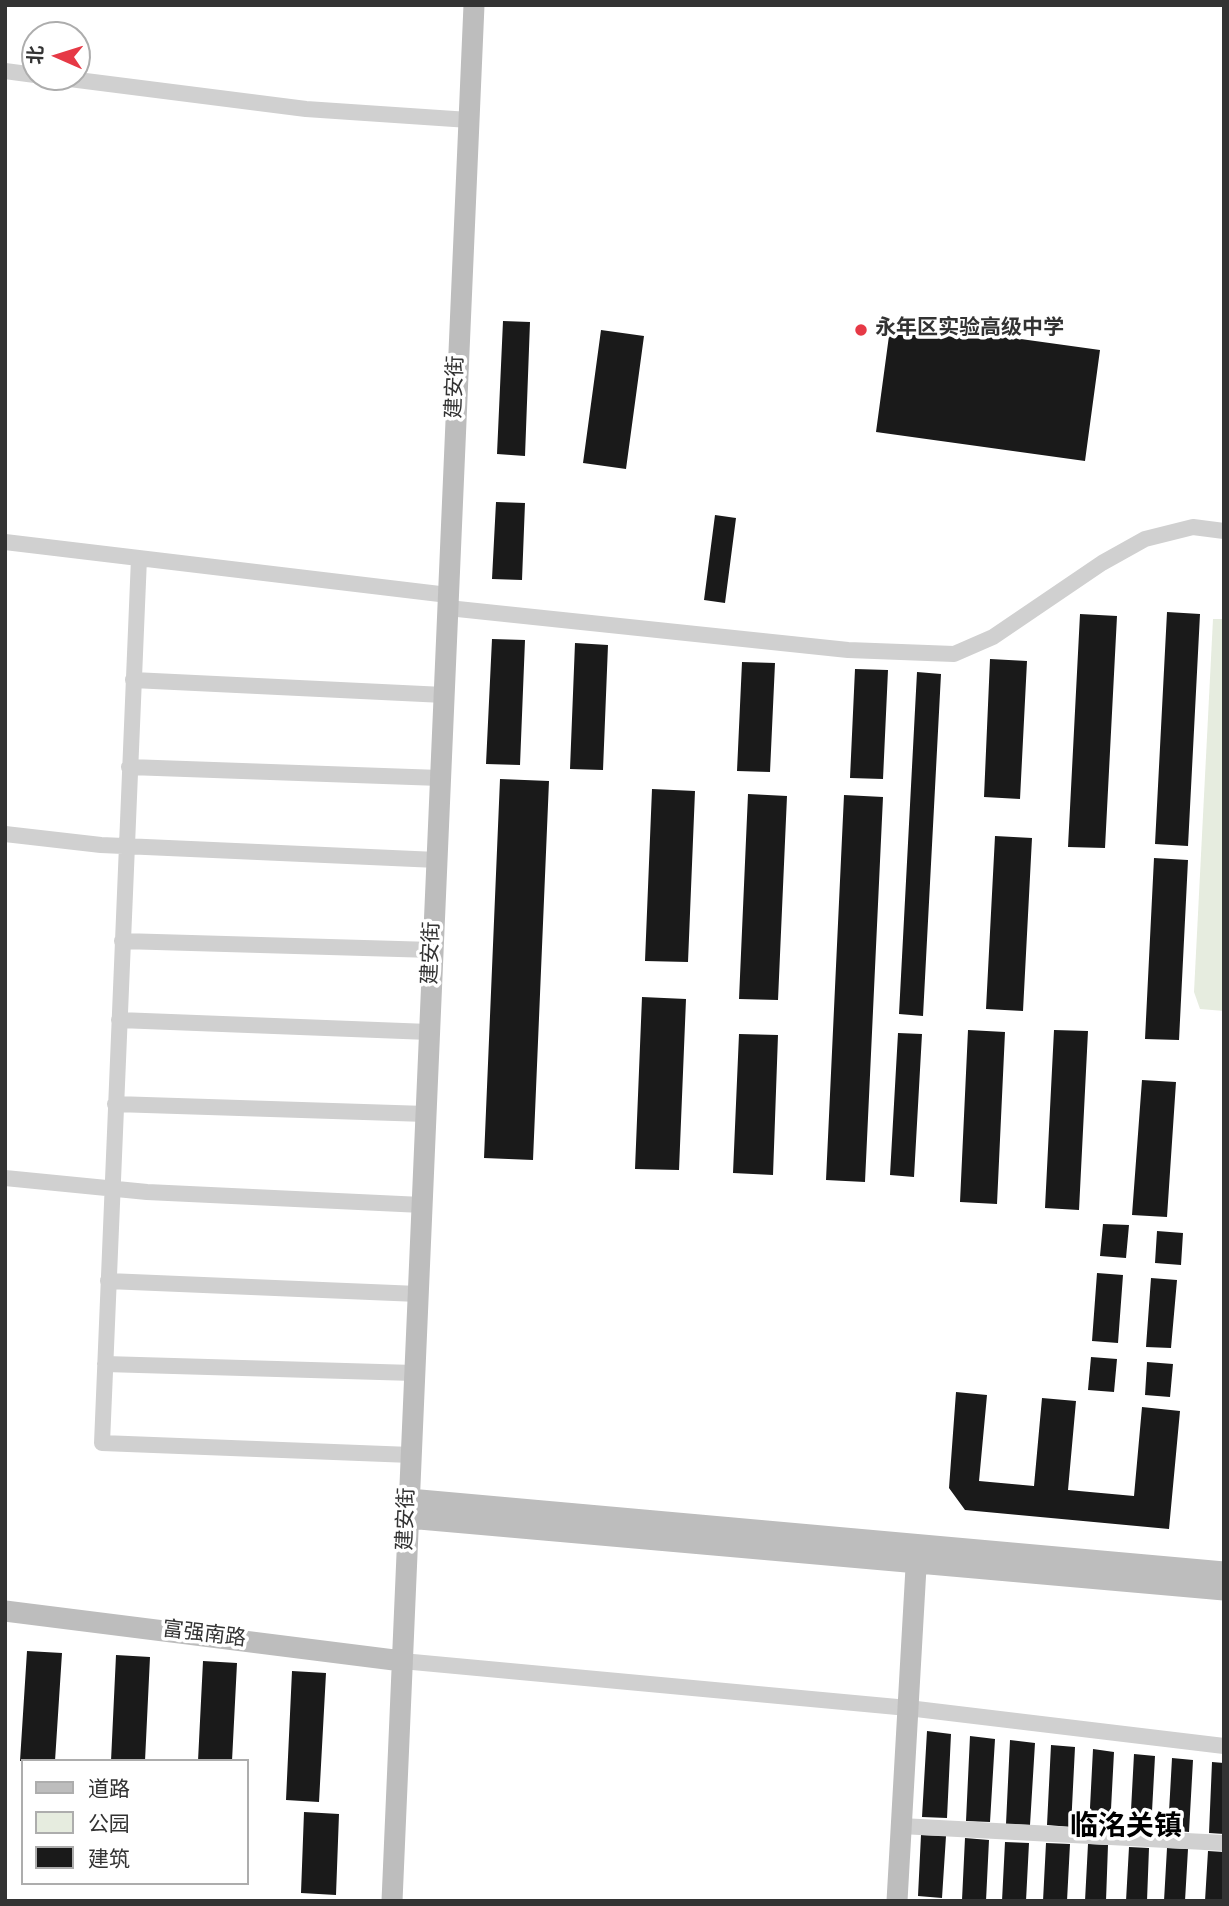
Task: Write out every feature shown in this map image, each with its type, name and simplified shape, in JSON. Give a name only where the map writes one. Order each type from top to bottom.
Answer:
[{"type":"main road","name":"建安街","points":[[392,1901],[474,5]]},
{"type":"main road","points":[[409,1509],[917,1554],[1224,1590]]},
{"type":"main road","points":[[917,1554],[1224,1572]]},
{"type":"main road","points":[[897,1901],[917,1554]]},
{"type":"main road","name":"富强南路","points":[[5,1612],[402,1661]]},
{"type":"street","points":[[91,82],[306,109],[469,120]]},
{"type":"street","points":[[5,542],[139,558],[448,602],[848,650],[954,654],[993,636],[1102,563],[1145,539],[1193,527],[1224,531]]},
{"type":"street","points":[[139,558],[102,1443],[411,1455]]},
{"type":"street","points":[[133,680],[444,695]]},
{"type":"street","points":[[129,767],[440,778]]},
{"type":"street","points":[[5,834],[126,846],[437,860]]},
{"type":"street","points":[[122,941],[433,950]]},
{"type":"street","points":[[119,1020],[429,1032]]},
{"type":"street","points":[[115,1104],[426,1114]]},
{"type":"street","points":[[5,1178],[112,1190],[422,1205]]},
{"type":"street","points":[[108,1281],[418,1294]]},
{"type":"street","points":[[105,1364],[414,1373]]},
{"type":"street","points":[[402,1661],[908,1708],[1224,1746]]},
{"type":"street","points":[[901,1826],[1224,1843]]},
{"type":"green space","points":[[1213,619],[1224,619],[1224,1011],[1200,1009],[1194,992]]},
{"type":"building","points":[[503,321],[530,322],[525,456],[497,454]]},
{"type":"building","points":[[891,321],[1100,350],[1085,461],[876,432]]},
{"type":"building","points":[[601,330],[644,336],[626,469],[583,463]]},
{"type":"building","points":[[496,502],[525,503],[522,580],[492,579]]},
{"type":"building","points":[[715,515],[736,518],[725,603],[704,600]]},
{"type":"building","points":[[1167,612],[1200,614],[1188,846],[1155,844]]},
{"type":"building","points":[[1080,614],[1117,616],[1105,848],[1068,847]]},
{"type":"building","points":[[492,639],[525,640],[520,765],[486,764]]},
{"type":"building","points":[[575,643],[608,645],[603,770],[570,769]]},
{"type":"building","points":[[990,659],[1027,661],[1020,799],[984,797]]},
{"type":"building","points":[[742,662],[775,663],[770,772],[737,771]]},
{"type":"building","points":[[855,669],[888,670],[883,779],[850,778]]},
{"type":"building","points":[[917,672],[941,674],[923,1016],[899,1014]]},
{"type":"building","points":[[500,779],[549,781],[533,1160],[484,1158]]},
{"type":"building","points":[[652,789],[695,791],[688,962],[645,961]]},
{"type":"building","points":[[748,794],[787,796],[778,1000],[739,999]]},
{"type":"building","points":[[844,795],[883,797],[865,1182],[826,1180]]},
{"type":"building","points":[[995,836],[1032,838],[1023,1011],[986,1009]]},
{"type":"building","points":[[1154,858],[1188,860],[1179,1040],[1145,1039]]},
{"type":"building","points":[[642,997],[686,999],[679,1170],[635,1169]]},
{"type":"building","points":[[968,1030],[1005,1032],[997,1204],[960,1202]]},
{"type":"building","points":[[1054,1030],[1088,1031],[1079,1210],[1045,1208]]},
{"type":"building","points":[[898,1033],[922,1034],[914,1177],[890,1175]]},
{"type":"building","points":[[739,1034],[778,1035],[773,1175],[733,1173]]},
{"type":"building","points":[[1142,1080],[1176,1082],[1167,1217],[1132,1215]]},
{"type":"building","points":[[1103,1224],[1129,1225],[1126,1258],[1100,1256]]},
{"type":"building","points":[[1157,1231],[1183,1233],[1181,1265],[1155,1263]]},
{"type":"building","points":[[1097,1273],[1123,1275],[1118,1343],[1092,1341]]},
{"type":"building","points":[[1151,1278],[1177,1280],[1171,1348],[1146,1347]]},
{"type":"building","points":[[1091,1357],[1117,1359],[1114,1392],[1088,1390]]},
{"type":"building","points":[[1147,1362],[1173,1364],[1170,1397],[1145,1395]]},
{"type":"building","points":[[956,1392],[987,1395],[979,1481],[1034,1486],[1042,1398],[1076,1401],[1068,1490],[1134,1496],[1142,1407],[1180,1411],[1169,1529],[965,1510],[949,1488]]},
{"type":"building","points":[[27,1651],[62,1653],[55,1759],[20,1761]]},
{"type":"building","points":[[116,1655],[150,1657],[145,1759],[111,1759]]},
{"type":"building","points":[[203,1661],[237,1663],[232,1759],[198,1759]]},
{"type":"building","points":[[292,1671],[326,1673],[319,1802],[286,1800]]},
{"type":"building","points":[[927,1731],[951,1734],[947,1818],[922,1817]]},
{"type":"building","points":[[970,1736],[995,1739],[990,1822],[966,1821]]},
{"type":"building","points":[[1010,1740],[1035,1743],[1030,1825],[1006,1824]]},
{"type":"building","points":[[1051,1745],[1075,1747],[1071,1827],[1047,1825]]},
{"type":"building","points":[[1093,1749],[1114,1752],[1110,1828],[1089,1827]]},
{"type":"building","points":[[1134,1754],[1155,1756],[1151,1830],[1130,1829]]},
{"type":"building","points":[[1172,1758],[1193,1760],[1189,1832],[1168,1830]]},
{"type":"building","points":[[1212,1762],[1224,1763],[1224,1834],[1209,1833]]},
{"type":"building","points":[[304,1812],[339,1814],[336,1895],[301,1893]]},
{"type":"building","points":[[921,1835],[946,1836],[942,1898],[918,1896]]},
{"type":"building","points":[[965,1838],[989,1840],[986,1901],[962,1900]]},
{"type":"building","points":[[1005,1842],[1029,1843],[1026,1901],[1002,1901]]},
{"type":"building","points":[[1046,1843],[1070,1844],[1067,1901],[1043,1901]]},
{"type":"building","points":[[1088,1844],[1108,1845],[1106,1901],[1085,1901]]},
{"type":"building","points":[[1129,1847],[1149,1848],[1147,1901],[1126,1901]]},
{"type":"building","points":[[1167,1848],[1188,1849],[1185,1901],[1164,1901]]},
{"type":"building","points":[[1208,1851],[1224,1852],[1224,1901],[1205,1901]]},
{"type":"place","name":"永年区实验高级中学","points":[[861,330]]},
{"type":"district","name":"临洺关镇","points":[[1126,1829]]}]
